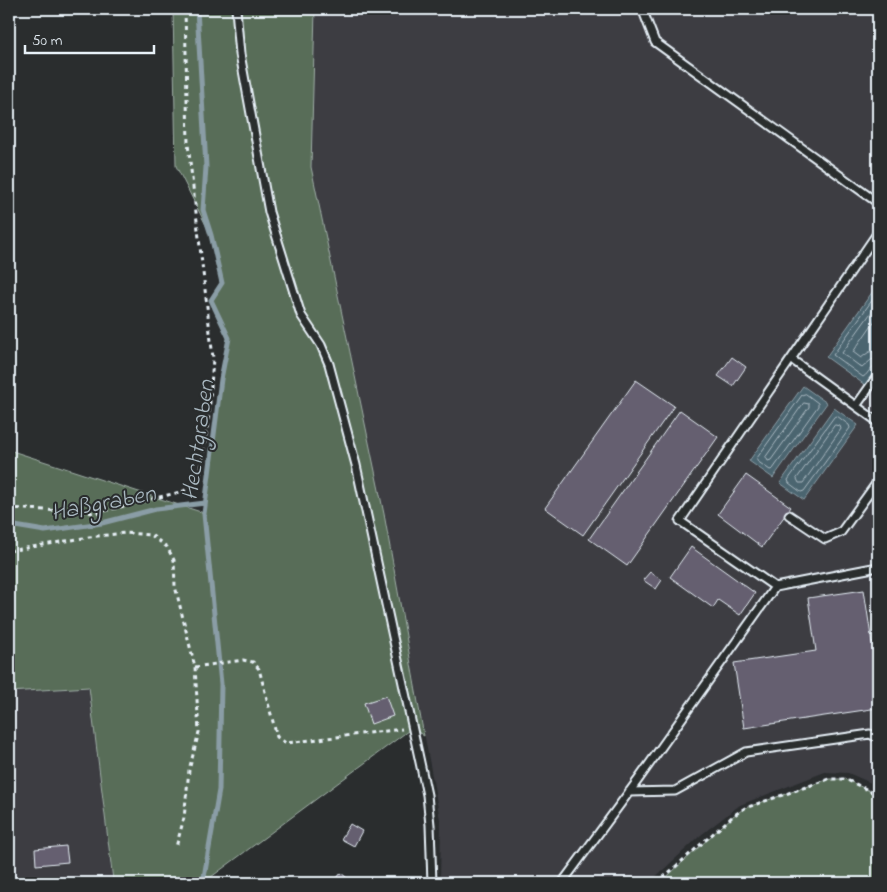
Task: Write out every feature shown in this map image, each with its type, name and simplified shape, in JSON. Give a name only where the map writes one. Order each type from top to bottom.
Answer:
[{"type":"lane","points":[[236,9],[240,54],[269,212],[300,315],[321,345],[329,364],[356,465],[427,794],[432,883]]},
{"type":"lane","points":[[645,9],[644,11],[655,42],[878,203]]},
{"type":"lane","points":[[775,587],[680,521],[878,232]]},
{"type":"lane","points":[[791,359],[878,422]]},
{"type":"lane","points":[[856,406],[878,375]]},
{"type":"lane","points":[[789,515],[825,539],[841,532],[878,481]]},
{"type":"lane","points":[[562,883],[775,587],[875,568],[878,574]]},
{"type":"lane","points":[[629,792],[675,791],[746,752],[870,734],[878,738]]},
{"type":"path","points":[[9,508],[96,513],[184,490],[200,476],[209,415],[213,358],[188,144],[185,9]]},
{"type":"path","points":[[9,550],[125,533],[151,535],[167,547],[174,560],[175,586],[195,667],[199,732],[189,770],[184,818],[176,847]]},
{"type":"path","points":[[195,667],[243,660],[253,662],[259,669],[277,736],[286,743],[413,728]]},
{"type":"path","points":[[658,883],[733,816],[745,808],[829,779],[845,779],[878,795]]},
{"type":"shaded area","points":[[315,9],[878,9],[878,786],[848,773],[825,772],[740,805],[701,835],[649,883],[440,883],[441,825],[384,514],[311,167]]},
{"type":"shaded area","points":[[89,687],[113,881],[9,883],[9,692]]},
{"type":"green space","points":[[173,9],[315,9],[311,167],[384,514],[424,736],[412,728],[203,883],[85,883],[113,880],[89,687],[9,692],[9,450],[204,513],[221,379],[229,338],[211,300],[222,283],[211,235],[176,166]]},
{"type":"green space","points":[[829,779],[845,779],[878,795],[878,883],[660,883],[733,816],[745,808]]},
{"type":"water","points":[[878,284],[878,367],[865,385],[826,357]]},
{"type":"water","points":[[803,386],[827,403],[773,478],[749,461]]},
{"type":"water","points":[[834,408],[858,425],[804,500],[780,483]]},
{"type":"building","points":[[732,357],[746,367],[733,386],[718,376]]},
{"type":"building","points":[[636,380],[674,406],[583,535],[545,508]]},
{"type":"building","points":[[680,410],[718,437],[627,566],[589,539]]},
{"type":"building","points":[[746,475],[791,507],[762,547],[718,514]]},
{"type":"building","points":[[691,547],[755,593],[740,615],[718,600],[713,608],[670,577]]},
{"type":"building","points":[[650,572],[662,580],[656,589],[643,580]]},
{"type":"building","points":[[864,590],[872,643],[878,642],[878,708],[744,728],[734,663],[816,651],[808,598]]},
{"type":"building","points":[[386,696],[393,716],[371,724],[364,703]]},
{"type":"building","points":[[350,824],[362,831],[354,846],[341,839]]},
{"type":"building","points":[[66,846],[68,862],[36,865],[35,849]]},
{"type":"building","points":[[341,873],[352,882],[352,883],[333,883]]},
{"type":"waterway","name":"Hechtgraben","points":[[197,9],[206,167],[203,210],[222,283],[211,300],[229,338],[221,379],[204,514],[221,684],[219,790],[203,883]]},
{"type":"waterway","name":"Haßgraben","points":[[9,525],[45,531],[102,523],[156,509],[205,503]]}]
